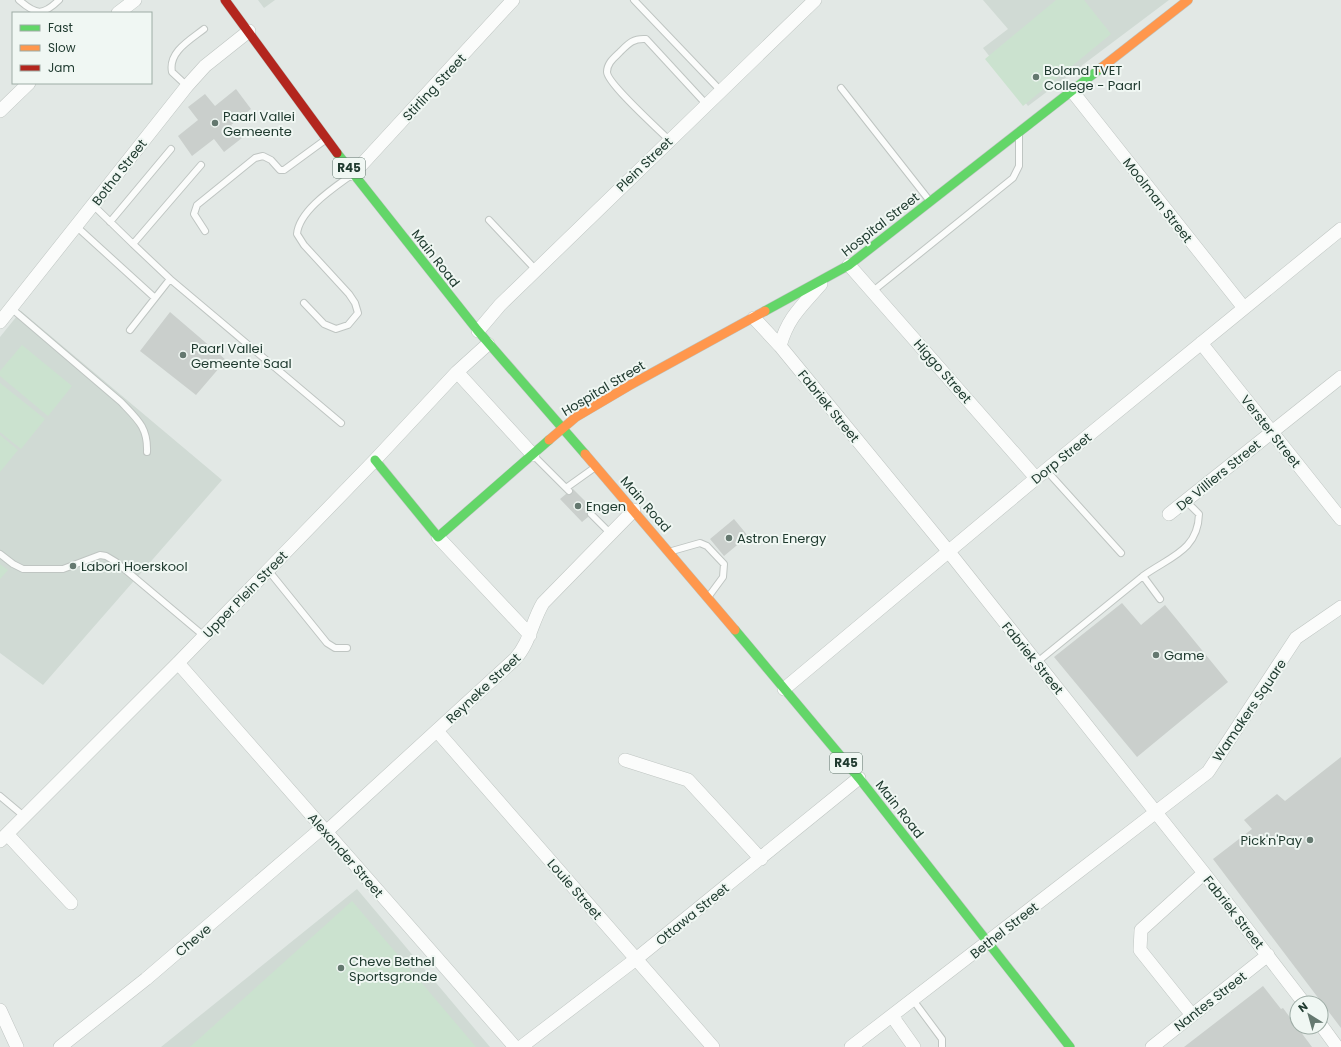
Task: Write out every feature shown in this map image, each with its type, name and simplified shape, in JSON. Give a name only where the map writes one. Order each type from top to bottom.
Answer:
[{"type":"main road","name":"Main Road","points":[[225,0],[353,174],[488,344],[634,510],[859,778],[1070,1047]]},
{"type":"main road","name":"Hospital Street","points":[[438,536],[533,455],[561,428],[576,417],[632,384],[849,265],[1188,0]]},
{"type":"main road","points":[[375,460],[438,536]]},
{"type":"street","points":[[119,12],[135,0]]},
{"type":"street","name":"Stirling Street","points":[[353,174],[513,0]]},
{"type":"street","name":"Plein Street","points":[[478,331],[500,305],[720,90],[815,0]]},
{"type":"street","name":"Botha Street","points":[[0,322],[187,86],[205,66],[249,31]]},
{"type":"street","points":[[0,112],[28,84]]},
{"type":"street","name":"Moolman Street","points":[[1072,91],[1244,308]]},
{"type":"street","name":"Dorp Street","points":[[784,689],[1041,474],[1341,229]]},
{"type":"street","name":"Higgo Street","points":[[849,265],[1041,474]]},
{"type":"street","points":[[780,346],[786,326],[791,318],[828,277]]},
{"type":"street","name":"Fabriek Street","points":[[754,318],[780,346],[949,552],[1204,873],[1298,995]]},
{"type":"street","name":"Verster Street","points":[[1201,343],[1341,519]]},
{"type":"street","name":"Upper Plein Street","points":[[4,838],[178,663],[375,460],[457,372],[488,344]]},
{"type":"street","points":[[457,372],[533,455]]},
{"type":"street","name":"De Villiers Street","points":[[1169,514],[1341,377]]},
{"type":"street","name":"Reyneke Street","points":[[324,830],[437,731],[515,659],[526,644],[537,612],[543,603],[634,510]]},
{"type":"street","points":[[438,536],[530,635]]},
{"type":"street","name":"Wamakers Square","points":[[1156,813],[1208,772],[1296,638],[1341,607]]},
{"type":"street","name":"Alexander Street","points":[[178,663],[515,1047]]},
{"type":"street","name":"Louie Street","points":[[437,731],[712,1047]]},
{"type":"street","points":[[624,760],[681,777],[693,784],[761,859]]},
{"type":"street","name":"Ottawa Street","points":[[521,1047],[636,959],[859,778]]},
{"type":"street","name":"Bethel Street","points":[[851,1047],[1156,813]]},
{"type":"street","name":"Cheve","points":[[60,1047],[146,979],[324,830]]},
{"type":"street","points":[[4,838],[71,903]]},
{"type":"street","points":[[1192,1015],[1140,950],[1139,940],[1141,930],[1204,873]]},
{"type":"street","name":"Nantes Street","points":[[1152,1047],[1268,955]]},
{"type":"street","points":[[0,1010],[17,1047]]},
{"type":"street","points":[[892,1016],[914,1047]]},
{"type":"street","points":[[1328,1035],[1337,1047]]},
{"type":"lane","points":[[19,0],[35,12],[48,10],[59,0]]},
{"type":"lane","points":[[634,0],[720,90]]},
{"type":"lane","points":[[187,86],[172,72],[172,60],[179,49],[204,29]]},
{"type":"lane","points":[[669,140],[614,85],[607,74],[608,65],[630,42],[637,39],[646,39],[706,104]]},
{"type":"lane","points":[[841,88],[929,201]]},
{"type":"lane","points":[[873,291],[1014,178],[1020,166],[1018,133]]},
{"type":"lane","points":[[205,231],[194,214],[197,205],[255,158],[263,156],[271,160],[280,170],[284,170],[328,138]]},
{"type":"lane","points":[[110,222],[171,149]]},
{"type":"lane","points":[[133,244],[201,165]]},
{"type":"lane","points":[[304,303],[324,324],[336,329],[348,325],[358,313],[355,303],[349,294],[304,245],[297,234],[300,222],[310,210],[327,193],[353,174]]},
{"type":"lane","points":[[93,205],[170,279],[341,423]]},
{"type":"lane","points":[[488,220],[536,270]]},
{"type":"lane","points":[[76,227],[155,298]]},
{"type":"lane","points":[[130,330],[170,279]]},
{"type":"lane","points":[[11,308],[121,402],[134,415],[143,427],[147,438],[147,452]]},
{"type":"lane","points":[[533,455],[567,490],[596,466]]},
{"type":"lane","points":[[1041,474],[1121,554]]},
{"type":"lane","points":[[1036,662],[1143,576],[1182,551],[1197,533],[1199,514],[1185,500]]},
{"type":"lane","points":[[591,514],[611,534]]},
{"type":"lane","points":[[669,552],[700,542],[707,546],[724,564],[723,577],[708,598]]},
{"type":"lane","points":[[0,554],[12,564],[23,569],[53,570],[73,566],[96,555],[106,556],[116,562],[204,636]]},
{"type":"lane","points":[[268,570],[327,643],[335,648],[347,648]]},
{"type":"lane","points":[[1143,576],[1160,599]]},
{"type":"lane","points":[[0,796],[25,817]]},
{"type":"lane","points":[[913,1000],[942,1039],[942,1047]]},
{"type":"shaded area","points":[[258,0],[275,0],[264,8]]},
{"type":"shaded area","name":"Boland TVET College - Paarl","points":[[983,0],[1169,0],[1028,106],[983,48],[1008,29]]},
{"type":"shaded area","name":"Labori Hoerskool","points":[[21,311],[222,480],[43,685],[0,653],[0,337]]},
{"type":"shaded area","name":"Cheve Bethel Sportsgronde","points":[[357,889],[490,1047],[161,1047]]},
{"type":"green space","name":"Boland TVET College - Paarl","points":[[1056,0],[1084,0],[1111,34],[1023,106],[985,59]]},
{"type":"green space","points":[[22,345],[72,386],[48,416],[0,376],[0,371]]},
{"type":"green space","points":[[0,383],[45,419],[21,449],[0,432]]},
{"type":"green space","points":[[0,435],[18,450],[0,472]]},
{"type":"green space","points":[[0,564],[8,570],[0,579]]},
{"type":"green space","name":"Cheve Bethel Sportsgronde","points":[[352,901],[476,1047],[190,1047]]},
{"type":"building","name":"Paarl Vallei Gemeente","points":[[236,89],[251,109],[231,125],[242,138],[224,152],[214,139],[192,156],[178,136],[198,120],[188,107],[205,94],[215,106]]},
{"type":"building","name":"Paarl Vallei Gemeente Saal","points":[[170,312],[226,360],[196,395],[140,351]]},
{"type":"building","points":[[573,489],[594,510],[588,511],[588,517],[582,522],[560,499],[566,494],[572,494]]},
{"type":"building","points":[[734,519],[748,536],[724,556],[710,539]]},
{"type":"building","points":[[1122,603],[1141,625],[1165,605],[1228,682],[1137,757],[1054,657]]},
{"type":"building","points":[[1341,757],[1341,1028],[1329,1012],[1329,995],[1316,995],[1213,859],[1252,829],[1244,820],[1277,794],[1285,801]]},
{"type":"building","points":[[1263,986],[1281,1009],[1283,1008],[1289,1016],[1289,1035],[1303,1035],[1312,1047],[1184,1047]]},
{"type":"traffic: fast","points":[[765,311],[849,265],[1101,68]]},
{"type":"traffic: fast","points":[[337,153],[478,331],[585,454]]},
{"type":"traffic: fast","points":[[375,460],[438,537],[549,440]]},
{"type":"traffic: fast","points":[[735,630],[859,778],[1070,1047]]},
{"type":"traffic: slow","points":[[1101,68],[1188,0]]},
{"type":"traffic: slow","points":[[549,440],[576,417],[632,384],[765,311]]},
{"type":"traffic: slow","points":[[585,454],[735,630]]},
{"type":"traffic: jam","points":[[225,0],[337,153]]},
{"type":"place","name":"Boland TVET College - Paarl","points":[[1036,77]]},
{"type":"place","name":"Paarl Vallei Gemeente","points":[[215,123]]},
{"type":"place","name":"Paarl Vallei Gemeente Saal","points":[[183,355]]},
{"type":"place","name":"Engen","points":[[578,506]]},
{"type":"place","name":"Astron Energy","points":[[729,538]]},
{"type":"place","name":"Labori Hoerskool","points":[[73,566]]},
{"type":"place","name":"Game","points":[[1156,655]]},
{"type":"place","name":"Pick'n'Pay","points":[[1310,840]]},
{"type":"place","name":"Cheve Bethel Sportsgronde","points":[[341,968]]}]
